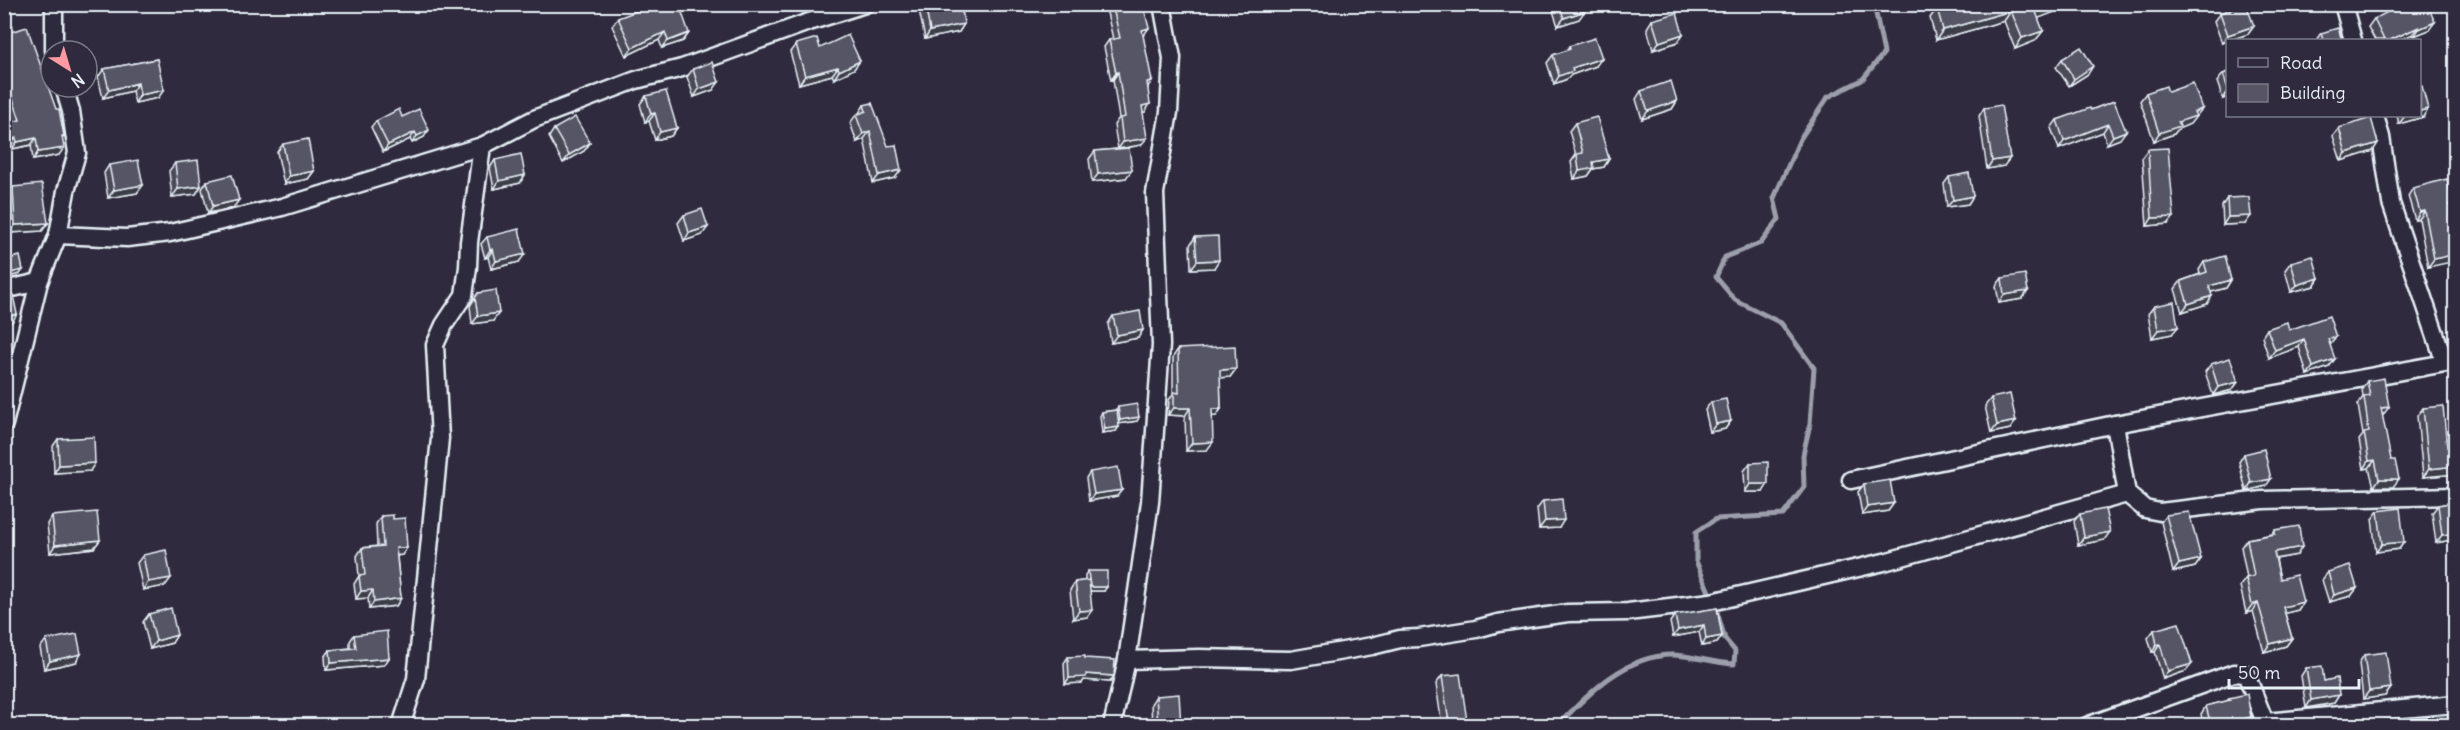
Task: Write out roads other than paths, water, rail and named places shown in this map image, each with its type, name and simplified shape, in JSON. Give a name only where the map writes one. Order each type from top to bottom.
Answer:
[{"type":"street","points":[[54,4],[54,39]]},
{"type":"street","points":[[58,234],[127,238],[170,233],[282,207],[482,146],[534,119],[636,80],[682,68],[865,4]]},
{"type":"street","points":[[1112,726],[1127,660],[1150,502],[1161,345],[1155,193],[1169,112],[1172,58],[1162,4]]},
{"type":"street","points":[[2343,4],[2353,39]]},
{"type":"street","points":[[4,424],[39,282],[58,234],[66,191],[77,153],[68,99]]},
{"type":"street","points":[[1851,480],[2115,424],[2450,362],[2391,204],[2381,137],[2375,117]]},
{"type":"street","points":[[401,726],[416,679],[439,448],[435,345],[444,325],[464,296],[482,146]]},
{"type":"street","points":[[4,290],[39,282]]},
{"type":"street","points":[[2115,424],[2127,494],[2145,509],[2160,512],[2263,500],[2456,496]]},
{"type":"street","points":[[1127,660],[1199,657],[1292,660],[1400,639],[1419,638],[1568,613],[1628,612],[1711,602],[1884,562],[2127,494]]},
{"type":"street","points":[[2087,726],[2234,673],[2246,674],[2265,722],[2456,704]]},
{"type":"waterway","points":[[1709,592],[1696,561],[1696,532],[1716,519],[1783,515],[1804,487],[1803,455],[1810,424],[1814,368],[1781,323],[1735,300],[1716,277],[1725,257],[1761,243],[1779,219],[1774,198],[1800,139],[1828,97],[1862,80],[1884,53],[1874,4]]},
{"type":"waterway","points":[[1557,726],[1609,678],[1640,661],[1656,656],[1674,655],[1734,664],[1735,651],[1725,639],[1717,612]]}]
